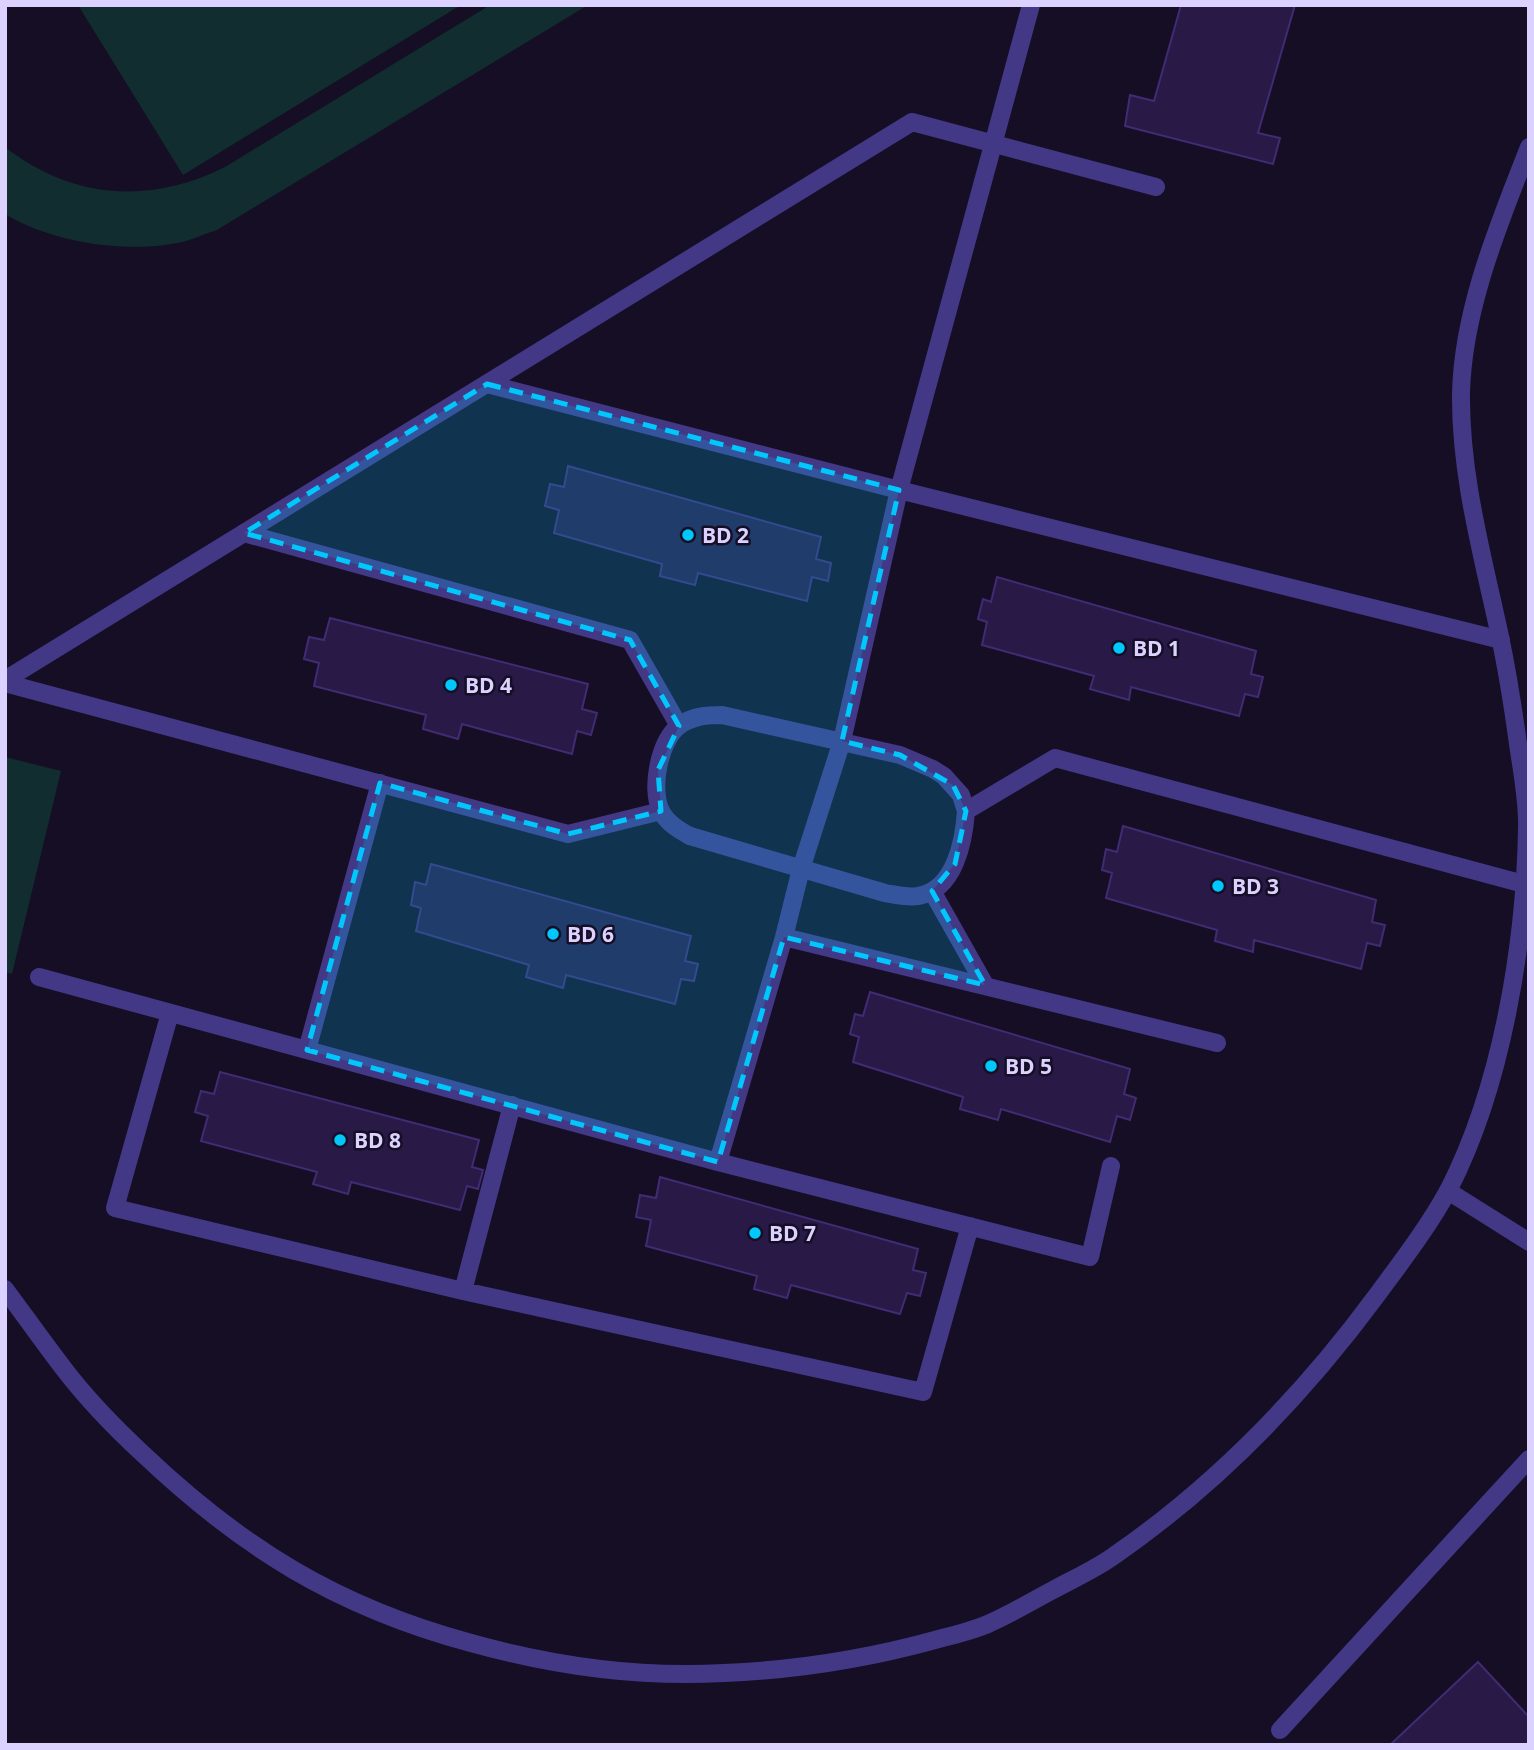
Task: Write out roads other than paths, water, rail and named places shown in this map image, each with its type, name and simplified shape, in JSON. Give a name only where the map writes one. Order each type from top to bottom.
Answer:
[{"type":"street","points":[[718,1163],[784,937],[801,869],[842,741],[898,490],[1031,5]]},
{"type":"street","points":[[5,682],[912,122],[1156,187]]},
{"type":"street","points":[[5,1289],[67,1374],[116,1429],[217,1519],[269,1557],[344,1598],[424,1630],[499,1651],[570,1666],[641,1674],[778,1671],[843,1662],[985,1626],[1110,1559],[1178,1507],[1244,1448],[1306,1385],[1371,1303],[1410,1250],[1448,1191],[1479,1119],[1501,1048],[1524,884],[1528,821],[1501,640],[1469,498],[1462,436],[1461,391],[1465,341],[1475,299],[1529,147]]},
{"type":"street","points":[[487,384],[898,490],[1501,640]]},
{"type":"street","points":[[244,533],[630,640],[679,726]]},
{"type":"street","points":[[5,682],[568,834],[661,811]]},
{"type":"street","points":[[722,715],[842,741],[900,755],[933,769],[961,795],[966,811],[965,827],[955,864],[948,877],[932,891],[918,896],[886,893],[801,869],[690,836],[668,821],[661,811],[655,785],[668,738],[679,726],[695,717],[722,715]]},
{"type":"street","points":[[966,811],[1055,758],[1524,884]]},
{"type":"street","points":[[307,1050],[380,783]]},
{"type":"street","points":[[932,891],[985,985]]},
{"type":"street","points":[[784,937],[1217,1043]]},
{"type":"street","points":[[38,977],[718,1163],[1090,1257],[1111,1166]]},
{"type":"street","points":[[170,1013],[115,1208],[463,1291],[923,1392],[970,1226]]},
{"type":"street","points":[[463,1291],[512,1105]]},
{"type":"street","points":[[1448,1191],[1529,1242]]},
{"type":"street","points":[[1280,1730],[1529,1459]]},
{"type":"place","name":"BD 2","points":[[688,535]]},
{"type":"place","name":"BD 1","points":[[1119,648]]},
{"type":"place","name":"BD 4","points":[[451,685]]},
{"type":"place","name":"BD 3","points":[[1218,886]]},
{"type":"place","name":"BD 6","points":[[553,934]]},
{"type":"place","name":"BD 5","points":[[991,1066]]},
{"type":"place","name":"BD 8","points":[[340,1140]]},
{"type":"place","name":"BD 7","points":[[755,1233]]}]
